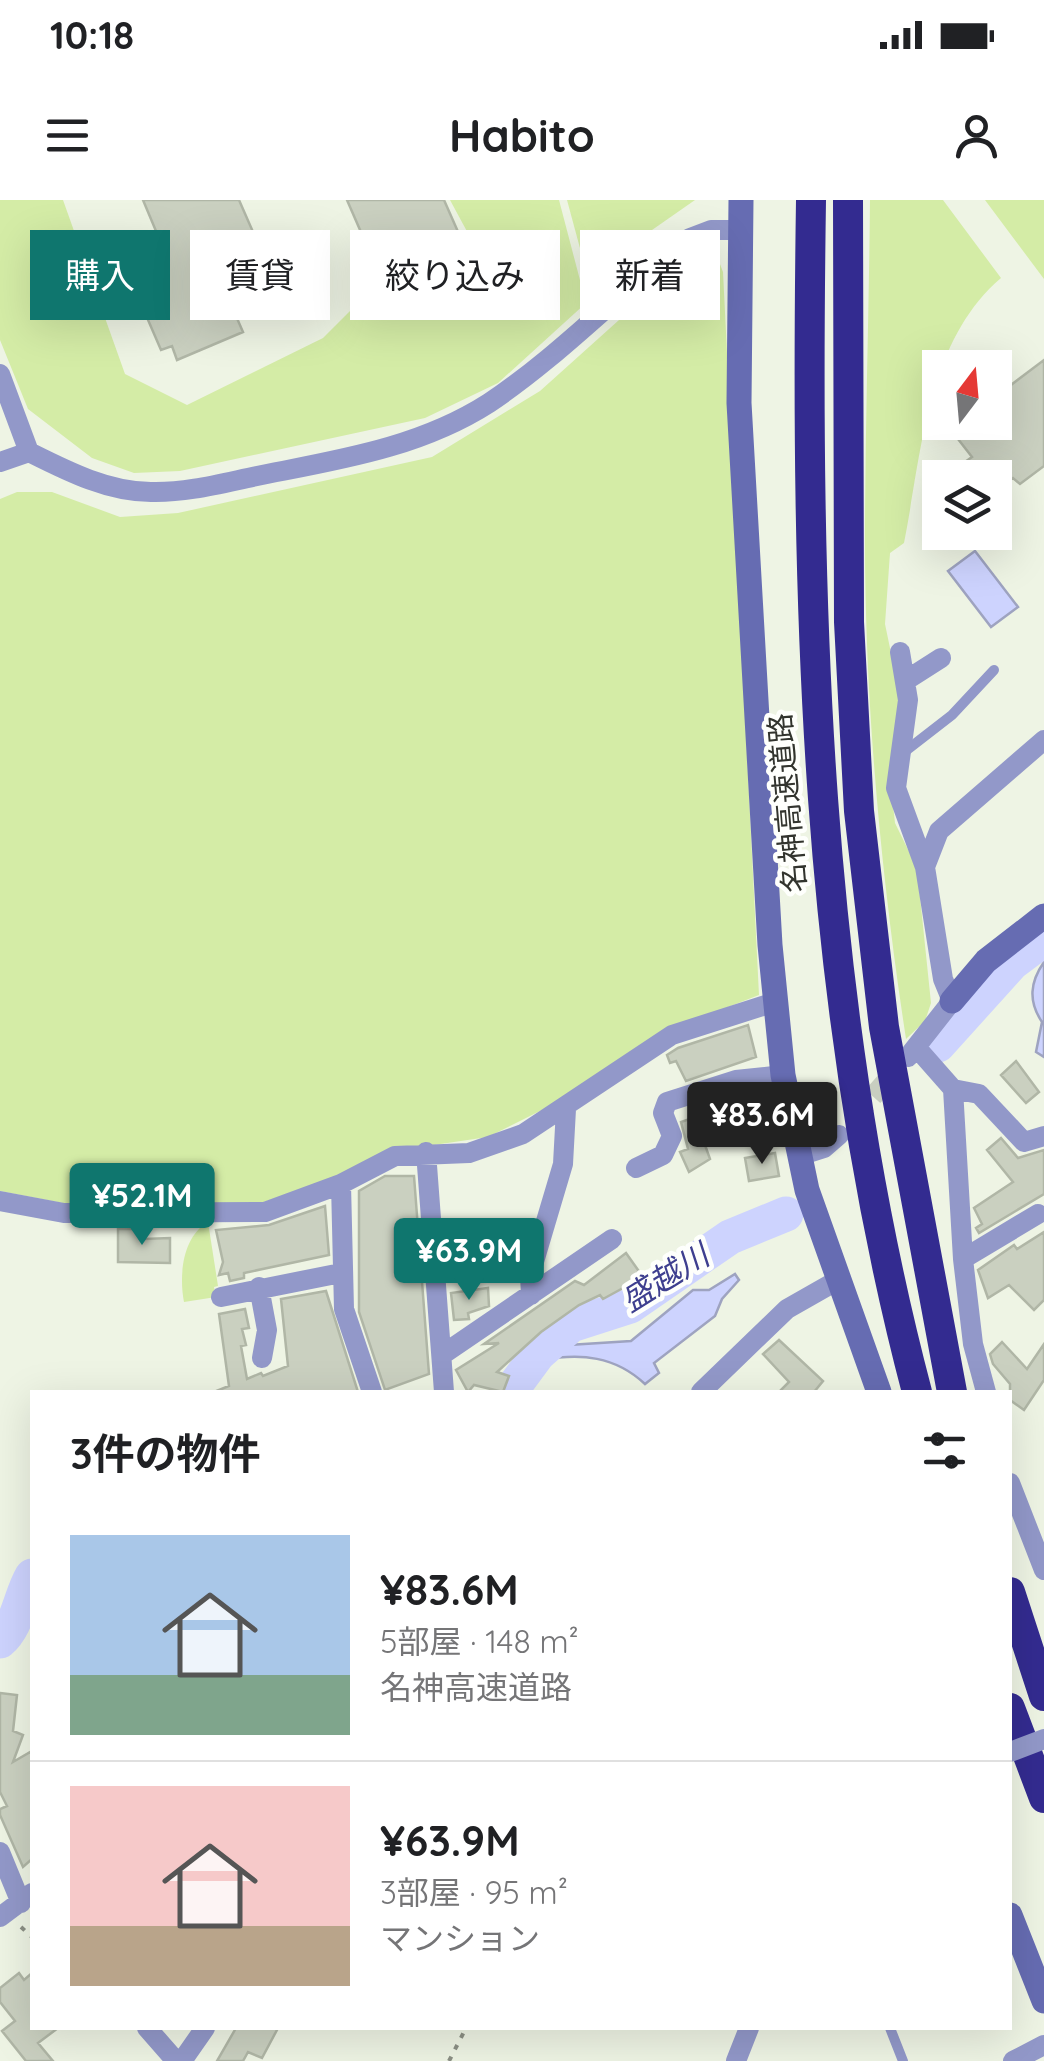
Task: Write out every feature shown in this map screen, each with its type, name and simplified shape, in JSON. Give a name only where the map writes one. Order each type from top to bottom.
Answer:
[{"type":"highway","name":"名神高速道路","points":[[811,200],[810,623],[821,813],[848,1047],[877,1213],[917,1390]]},
{"type":"highway","points":[[848,200],[848,622],[860,811],[884,1028],[952,1390]]},
{"type":"highway","points":[[1012,1598],[1044,1696]]},
{"type":"highway","points":[[1012,1713],[1044,1798]]},
{"type":"street","points":[[742,200],[740,404],[782,1075],[799,1156],[878,1390]]},
{"type":"street","points":[[0,462],[29,452],[86,478],[150,492],[247,478],[401,444],[457,420],[506,391],[690,238],[711,230],[740,230]]},
{"type":"street","points":[[0,374],[29,452]]},
{"type":"street","points":[[900,652],[908,700],[896,788],[925,867],[943,979],[952,1001]]},
{"type":"street","points":[[905,681],[941,658]]},
{"type":"street","points":[[925,867],[939,832],[1044,740]]},
{"type":"street","points":[[1044,916],[986,961],[912,1052],[953,1089],[979,1094],[1024,1142],[1044,1136]]},
{"type":"street","points":[[0,1201],[64,1213],[264,1212],[340,1184],[396,1156],[470,1152],[523,1134],[566,1110],[588,1089],[672,1034],[775,1002]]},
{"type":"street","points":[[636,1168],[663,1155],[672,1136],[663,1113],[666,1102],[736,1080],[782,1075]]},
{"type":"street","points":[[953,1089],[963,1259],[973,1344],[985,1390]]},
{"type":"street","points":[[531,1295],[530,1275],[563,1164],[566,1110]]},
{"type":"street","points":[[799,1156],[824,1148],[839,1135]]},
{"type":"street","points":[[426,1152],[443,1390]]},
{"type":"street","points":[[340,1184],[344,1309],[371,1390]]},
{"type":"street","points":[[963,1259],[1038,1214]]},
{"type":"street","points":[[442,1355],[612,1239]]},
{"type":"street","points":[[221,1298],[259,1287],[341,1273]]},
{"type":"street","points":[[703,1390],[787,1309],[838,1280]]},
{"type":"street","points":[[259,1287],[267,1330],[262,1358]]},
{"type":"street","points":[[1012,1488],[1044,1570]]},
{"type":"street","points":[[1012,1751],[1044,1739]]},
{"type":"street","points":[[0,1852],[16,1908]]},
{"type":"street","points":[[1012,1919],[1044,2001]]},
{"type":"street","points":[[150,2030],[179,2061],[204,2030]]},
{"type":"street","points":[[736,2061],[748,2030]]},
{"type":"street","points":[[1013,2061],[1044,2045]]},
{"type":"lane","points":[[902,753],[952,715],[994,670]]},
{"type":"lane","points":[[891,2030],[904,2061]]},
{"type":"path","points":[[16,1908],[30,1933]]},
{"type":"path","points":[[449,2061],[465,2030]]},
{"type":"green space","points":[[0,200],[63,200],[74,230],[30,230],[30,320],[106,320],[125,374],[187,405],[323,338],[350,311],[350,320],[560,320],[560,230],[466,230],[450,200],[559,200],[580,280],[580,308],[498,383],[425,418],[180,471],[134,473],[92,458],[28,409],[0,340]]},
{"type":"green space","points":[[567,200],[695,200],[652,230],[580,230],[580,248]]},
{"type":"green space","points":[[870,200],[943,200],[1001,278],[976,304],[950,350],[922,350],[922,440],[904,543],[890,553],[885,624],[902,706],[889,769],[895,823],[917,868],[931,1003],[925,1021],[906,1039],[882,853],[871,728],[865,498]]},
{"type":"green space","points":[[985,200],[1044,200],[1044,279]]},
{"type":"green space","points":[[720,264],[759,995],[692,1021],[562,1100],[488,1137],[393,1151],[326,1181],[255,1205],[94,1209],[0,1191],[0,499],[17,492],[52,492],[120,517],[178,513],[432,457],[540,391],[619,320],[720,320]]},
{"type":"green space","points":[[208,1222],[218,1286],[214,1287],[216,1297],[184,1302],[184,1258],[193,1237]]},
{"type":"water","points":[[975,551],[1018,607],[991,627],[948,571]]},
{"type":"water","points":[[1044,962],[1044,1057],[1036,1052],[1042,1022],[1032,992]]},
{"type":"water","points":[[735,1274],[739,1280],[722,1299],[715,1316],[654,1363],[659,1373],[645,1384],[610,1362],[570,1357],[542,1360],[553,1346],[631,1341],[693,1290],[709,1290]]},
{"type":"building","points":[[143,200],[239,200],[252,230],[190,230],[190,320],[238,320],[243,332],[177,360],[172,346],[161,350],[148,320],[170,320],[170,230],[156,230]]},
{"type":"building","points":[[347,200],[444,200],[457,230],[360,230]]},
{"type":"building","points":[[1044,360],[1044,466],[1020,484],[1012,479],[1012,460],[968,460],[972,457],[959,440],[1012,440],[1012,384]]},
{"type":"building","points":[[748,1025],[756,1057],[686,1081],[676,1061],[670,1063],[667,1055],[678,1048]]},
{"type":"building","points":[[1016,1061],[1039,1092],[1026,1103],[1001,1075]]},
{"type":"building","points":[[695,1117],[710,1159],[689,1172],[680,1152],[688,1149],[681,1122]]},
{"type":"building","points":[[1001,1138],[1018,1158],[1044,1150],[1044,1194],[979,1233],[976,1228],[982,1224],[974,1208],[1013,1182],[987,1150]]},
{"type":"building","points":[[775,1153],[779,1176],[749,1181],[745,1158]]},
{"type":"building","points":[[385,1176],[414,1176],[429,1374],[385,1390],[359,1312],[359,1191]]},
{"type":"building","points":[[325,1206],[329,1255],[244,1273],[244,1278],[230,1281],[228,1273],[219,1275],[223,1262],[216,1230],[269,1225]]},
{"type":"building","points":[[118,1229],[143,1229],[144,1239],[170,1238],[170,1263],[118,1262]]},
{"type":"building","points":[[1044,1232],[1044,1300],[1034,1310],[1009,1285],[988,1298],[978,1270],[1014,1245],[1017,1249]]},
{"type":"building","points":[[626,1253],[643,1277],[603,1299],[600,1295],[579,1305],[541,1332],[497,1372],[509,1376],[504,1390],[474,1385],[467,1390],[456,1370],[499,1343],[484,1344],[575,1281],[584,1285]]},
{"type":"building","points":[[488,1288],[489,1306],[468,1313],[469,1319],[454,1320],[451,1293]]},
{"type":"building","points":[[326,1291],[357,1390],[219,1390],[229,1386],[219,1314],[245,1309],[249,1328],[242,1329],[246,1345],[241,1346],[247,1379],[288,1366],[281,1299]]},
{"type":"building","points":[[779,1340],[823,1381],[816,1390],[781,1390],[789,1382],[763,1354]]},
{"type":"building","points":[[1002,1342],[1027,1369],[1044,1344],[1044,1380],[1024,1410],[1012,1401],[1010,1384],[993,1364],[990,1354]]},
{"type":"building","points":[[0,1693],[17,1695],[13,1731],[23,1735],[13,1762],[30,1752],[30,1861],[23,1867],[0,1815],[0,1809],[7,1806],[0,1792]]},
{"type":"building","points":[[19,1973],[24,1980],[30,1975],[30,2030],[55,2030],[38,2043],[53,2061],[26,2061],[2,2031],[15,2021],[0,2002],[0,1988]]},
{"type":"building","points":[[235,2030],[277,2030],[262,2058],[248,2052],[243,2061],[217,2061]]},
{"type":"waterway","name":"盛越川","points":[[938,1045],[1012,963],[1044,939]]},
{"type":"waterway","name":"盛越川","points":[[511,1390],[538,1354],[571,1325],[630,1306],[730,1237],[786,1214]]},
{"type":"waterway","name":"盛越川","points":[[0,1641],[11,1627],[30,1580]]},
{"type":"tunnel","points":[[853,1119],[897,1069]]}]
